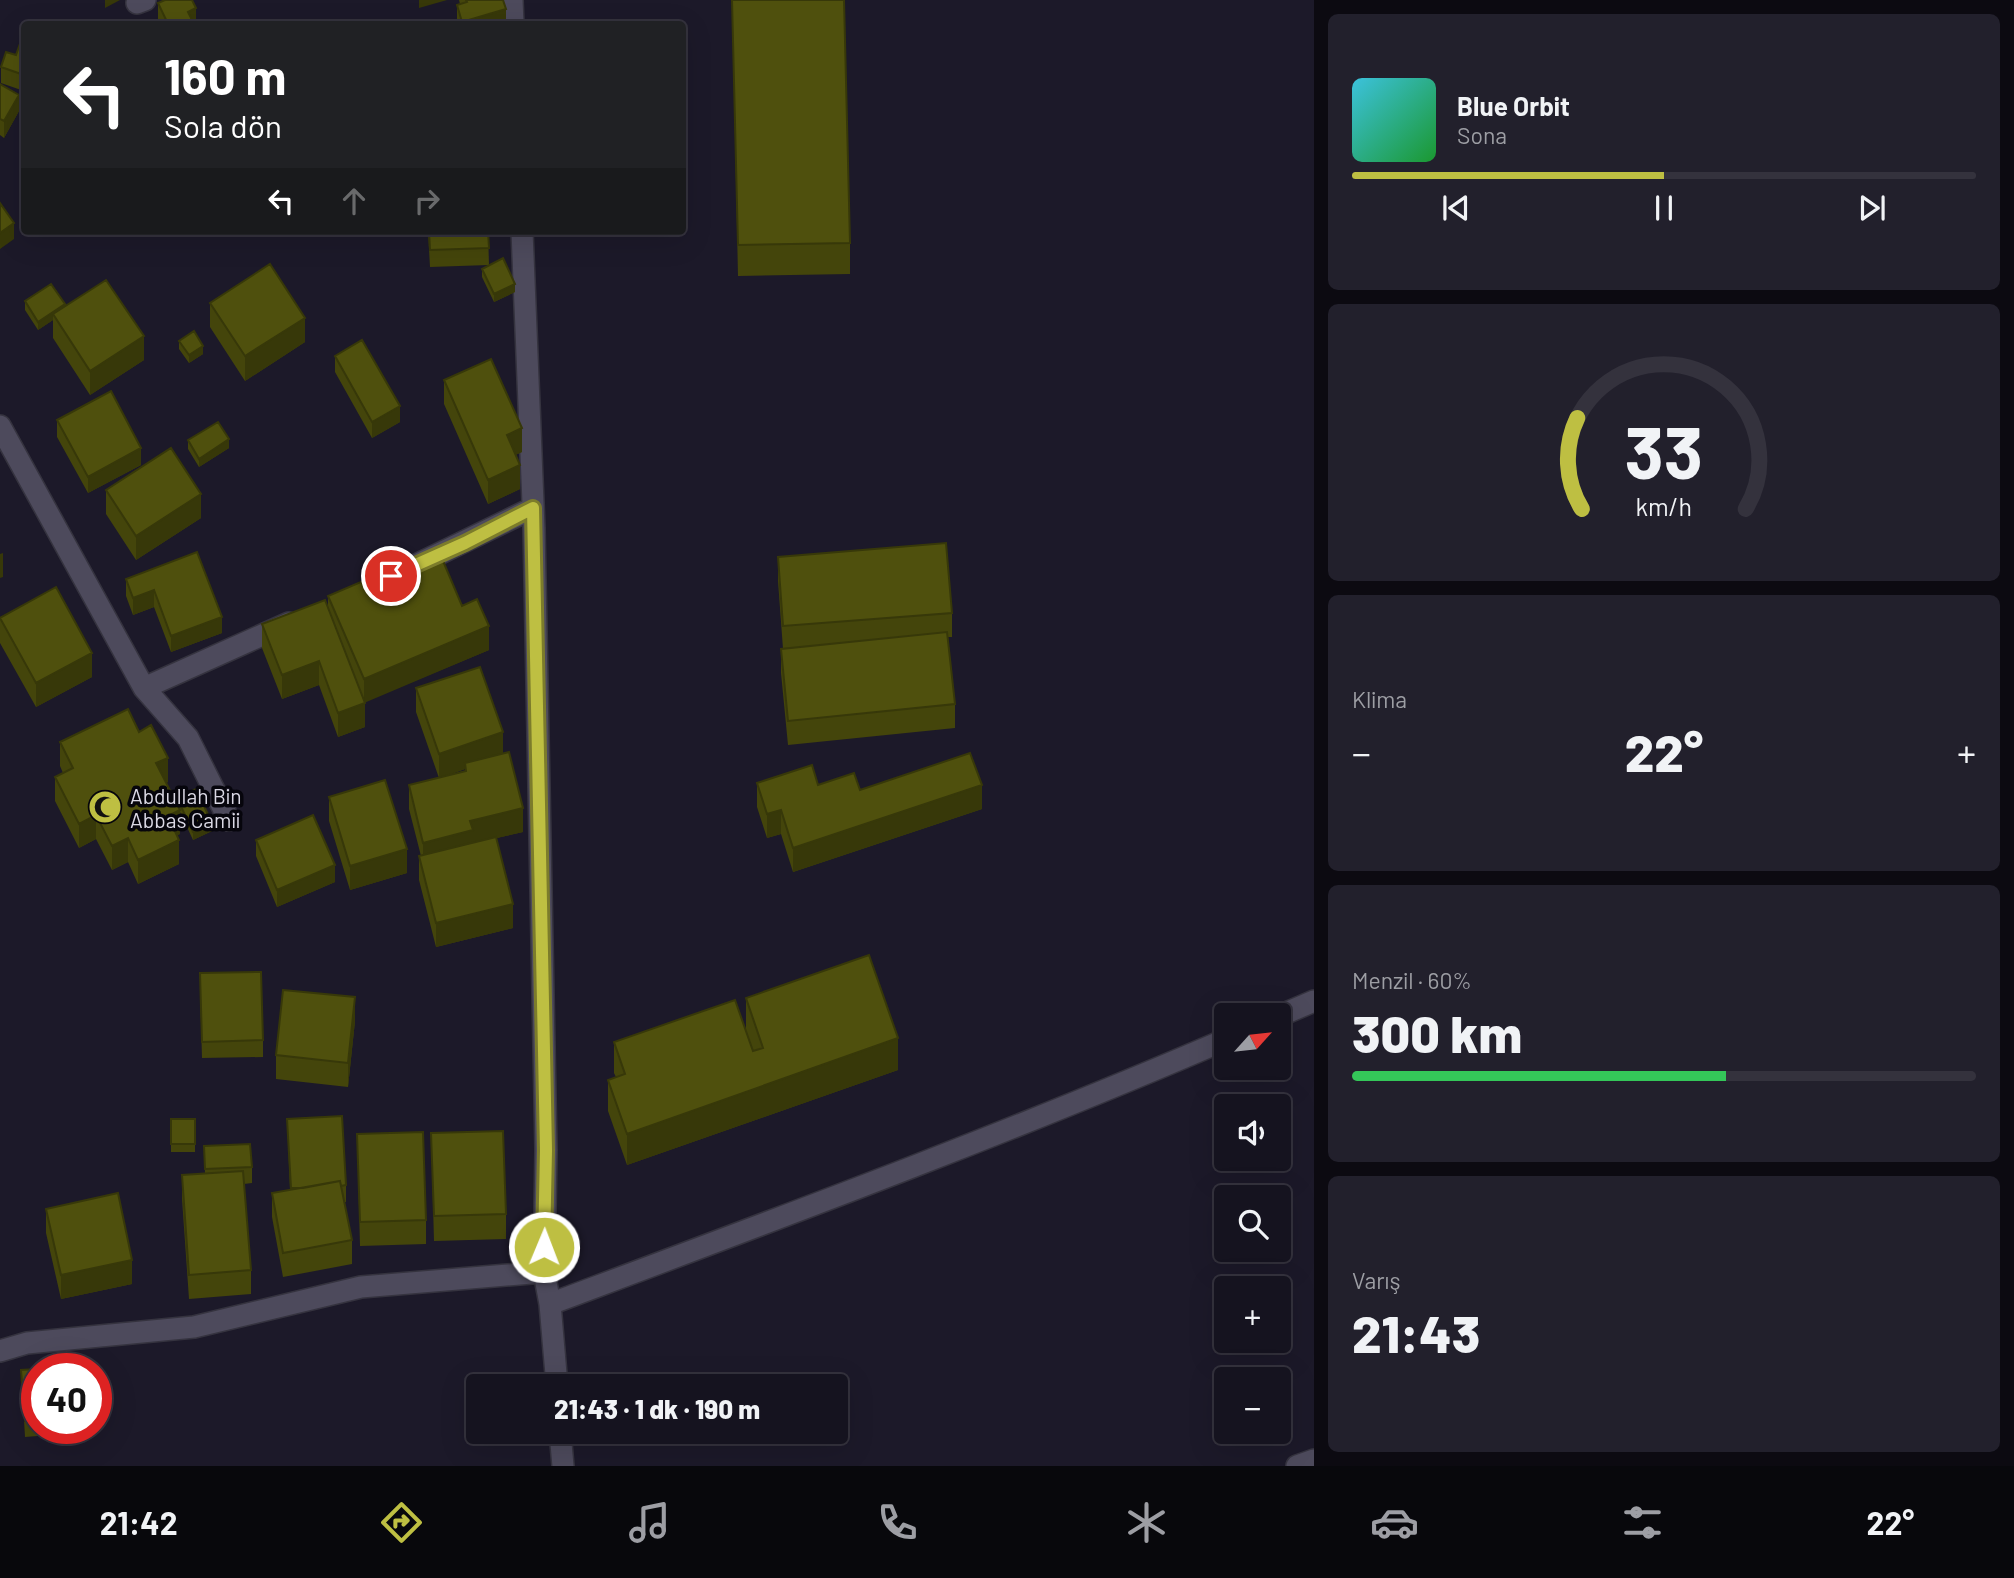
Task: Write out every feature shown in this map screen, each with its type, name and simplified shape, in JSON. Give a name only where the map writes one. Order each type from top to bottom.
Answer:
[{"type":"street","points":[[512,0],[513,21]]},
{"type":"street","points":[[522,235],[533,508],[546,1150],[544,1272],[550,1304],[556,1374]]},
{"type":"street","points":[[0,426],[144,688],[188,738],[229,820]]},
{"type":"street","points":[[391,576],[465,543],[533,508]]},
{"type":"street","points":[[144,688],[305,615]]},
{"type":"street","points":[[1292,1010],[1314,1001]]},
{"type":"street","points":[[550,1304],[854,1189],[1214,1045]]},
{"type":"street","points":[[0,1351],[27,1343],[194,1327],[361,1287],[544,1272]]},
{"type":"street","points":[[561,1444],[563,1466]]},
{"type":"street","points":[[1297,1466],[1314,1460]]},
{"type":"building","points":[[165,0],[192,0],[196,8],[188,12],[192,21],[167,21],[158,3]]},
{"type":"building","points":[[466,0],[503,0],[506,9],[462,21],[457,5],[467,2]]},
{"type":"building","points":[[732,0],[844,0],[850,243],[738,245]]},
{"type":"building","points":[[21,41],[21,74],[1,67],[6,52],[16,55]]},
{"type":"building","points":[[0,84],[19,95],[4,121],[0,119]]},
{"type":"building","points":[[0,203],[14,223],[0,233]]},
{"type":"building","points":[[429,235],[488,235],[489,248],[430,250]]},
{"type":"building","points":[[503,258],[515,284],[494,294],[482,269]]},
{"type":"building","points":[[270,264],[305,318],[245,356],[210,303]]},
{"type":"building","points":[[106,280],[144,336],[90,371],[53,314]]},
{"type":"building","points":[[51,284],[65,304],[38,322],[25,301]]},
{"type":"building","points":[[194,331],[203,346],[189,355],[179,341]]},
{"type":"building","points":[[362,340],[400,406],[372,422],[335,356]]},
{"type":"building","points":[[491,359],[522,428],[507,435],[520,465],[488,480],[444,380]]},
{"type":"building","points":[[111,391],[141,448],[88,477],[57,420]]},
{"type":"building","points":[[218,422],[229,439],[199,459],[188,440]]},
{"type":"building","points":[[171,448],[201,494],[136,536],[106,490]]},
{"type":"building","points":[[946,543],[952,613],[783,626],[778,557]]},
{"type":"building","points":[[438,549],[462,606],[477,599],[489,626],[364,679],[328,596]]},
{"type":"building","points":[[197,552],[222,617],[171,636],[154,590],[133,598],[126,579]]},
{"type":"building","points":[[56,587],[92,653],[36,683],[0,618]]},
{"type":"building","points":[[325,600],[365,703],[338,713],[319,661],[282,675],[262,624]]},
{"type":"building","points":[[947,632],[955,704],[788,721],[781,649]]},
{"type":"building","points":[[480,667],[503,732],[439,754],[416,688]]},
{"type":"building","points":[[128,709],[139,732],[151,725],[168,758],[156,763],[180,810],[168,816],[179,840],[138,860],[128,838],[112,846],[96,815],[79,824],[55,777],[73,768],[60,742]]},
{"type":"building","points":[[509,752],[523,808],[470,821],[473,830],[423,843],[409,785],[466,771],[465,763]]},
{"type":"building","points":[[970,753],[982,785],[793,848],[781,810],[767,814],[757,783],[812,765],[818,785],[854,773],[860,790]]},
{"type":"building","points":[[385,780],[407,849],[350,866],[329,797]]},
{"type":"building","points":[[196,789],[212,823],[193,832],[177,798]]},
{"type":"building","points":[[313,815],[335,865],[277,890],[256,840]]},
{"type":"building","points":[[496,837],[513,904],[436,923],[419,856]]},
{"type":"building","points":[[869,955],[898,1038],[627,1134],[608,1080],[625,1074],[614,1042],[735,1000],[753,1051],[763,1048],[746,998]]},
{"type":"building","points":[[261,972],[263,1040],[202,1042],[200,973]]},
{"type":"building","points":[[283,990],[355,997],[348,1063],[276,1055]]},
{"type":"building","points":[[342,1116],[346,1185],[341,1186],[340,1181],[291,1188],[287,1119]]},
{"type":"building","points":[[171,1119],[195,1119],[195,1144],[171,1144]]},
{"type":"building","points":[[503,1131],[506,1214],[434,1216],[431,1133]]},
{"type":"building","points":[[423,1132],[426,1220],[360,1222],[357,1134]]},
{"type":"building","points":[[250,1144],[252,1167],[205,1169],[204,1146]]},
{"type":"building","points":[[243,1171],[251,1270],[189,1275],[182,1175]]},
{"type":"building","points":[[340,1181],[352,1240],[283,1253],[272,1193]]},
{"type":"building","points":[[118,1193],[132,1260],[61,1275],[46,1209]]},
{"type":"place","name":"Abdullah Bin Abbas Camii","points":[[105,807]]},
{"type":"route","points":[[391,576],[465,543],[533,508],[546,1150],[544,1247]]}]
